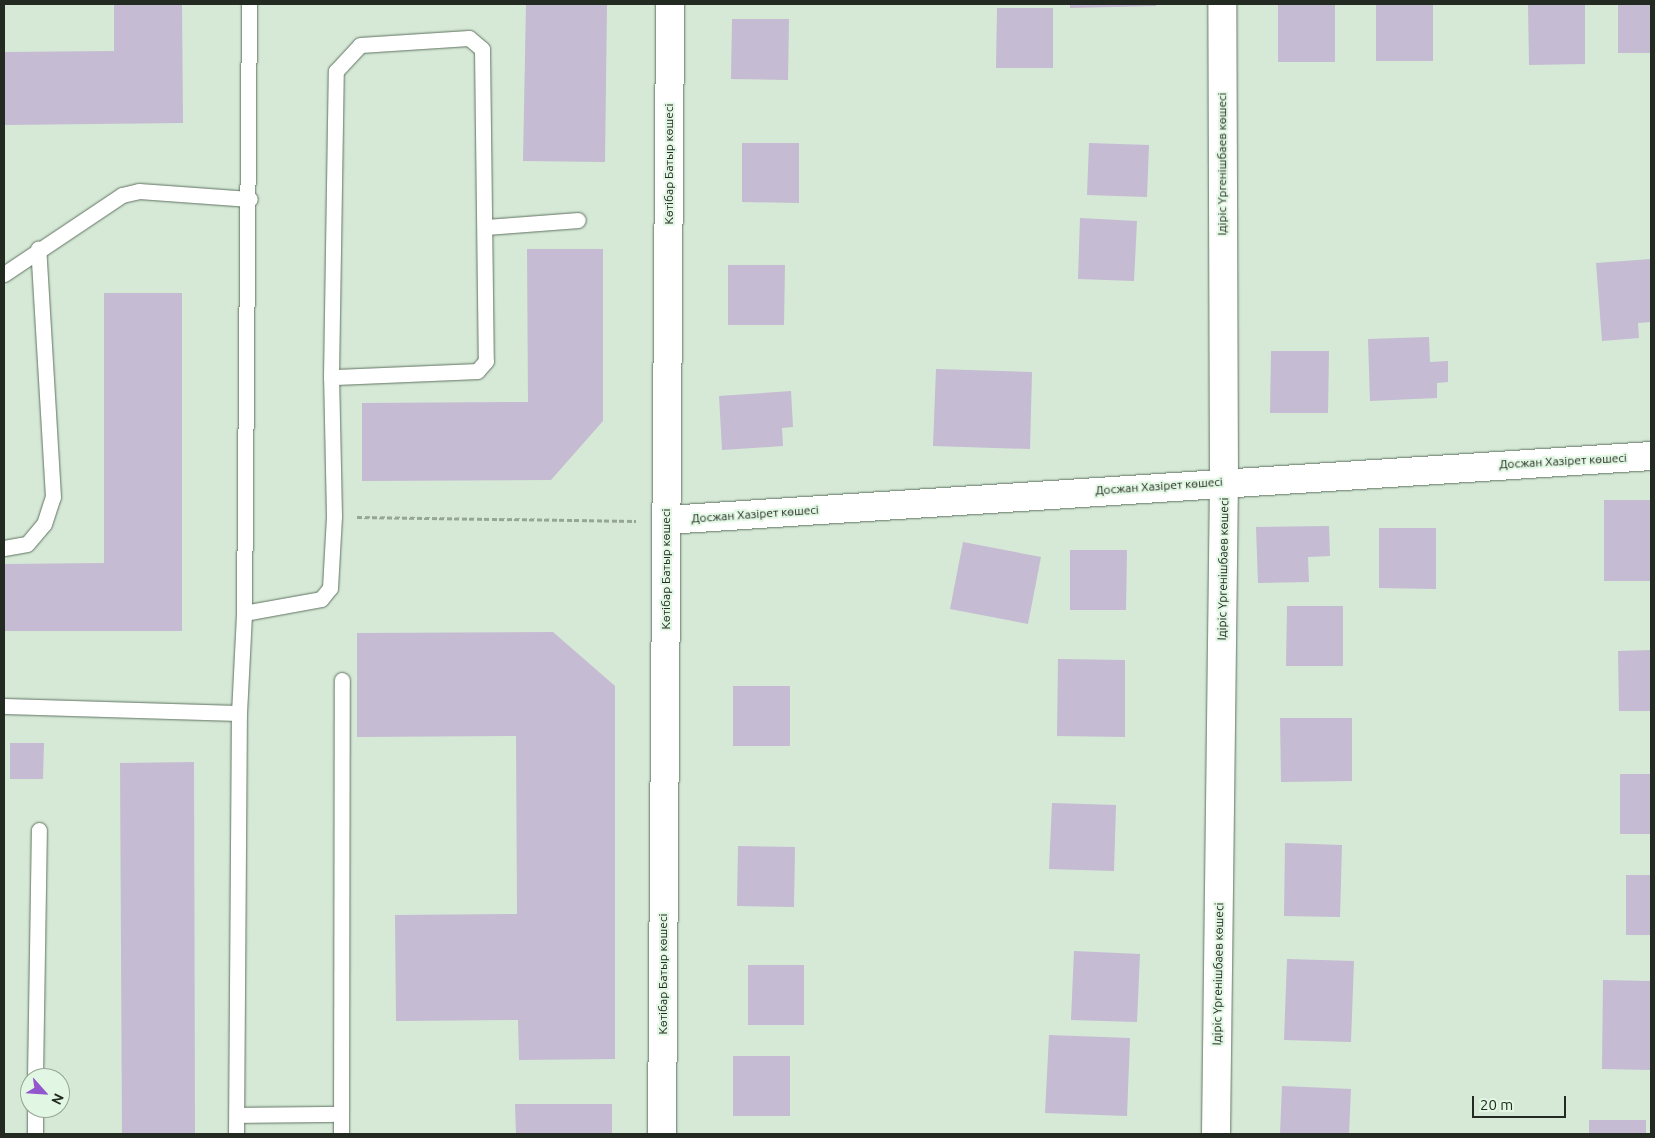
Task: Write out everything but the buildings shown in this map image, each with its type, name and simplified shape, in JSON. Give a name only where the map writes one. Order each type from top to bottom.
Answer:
[{"type":"street","name":"Көтібар Батыр көшесі","points":[[662,1134],[670,4]]},
{"type":"street","name":"Ідіріс Үргенішбаев көшесі","points":[[1216,1134],[1224,481],[1222,4]]},
{"type":"street","name":"Досжан Хазірет көшесі","points":[[667,520],[1224,481],[1651,456]]},
{"type":"lane","points":[[236,1134],[238,713],[244,613],[250,199],[249,4]]},
{"type":"lane","points":[[244,613],[321,600],[330,588],[334,516],[331,376],[336,71],[360,45],[469,38],[482,49],[487,227],[486,361],[477,371],[331,376]]},
{"type":"lane","points":[[4,274],[38,248],[122,196],[139,191],[250,199]]},
{"type":"lane","points":[[487,227],[578,220]]},
{"type":"lane","points":[[4,548],[27,544],[44,524],[52,496],[38,248]]},
{"type":"lane","points":[[341,1134],[342,680]]},
{"type":"lane","points":[[4,706],[238,713]]},
{"type":"lane","points":[[35,1068],[39,830]]},
{"type":"lane","points":[[237,1115],[341,1114]]},
{"type":"lane","points":[[35,1118],[35,1134]]},
{"type":"path","points":[[334,516],[667,520]]}]
